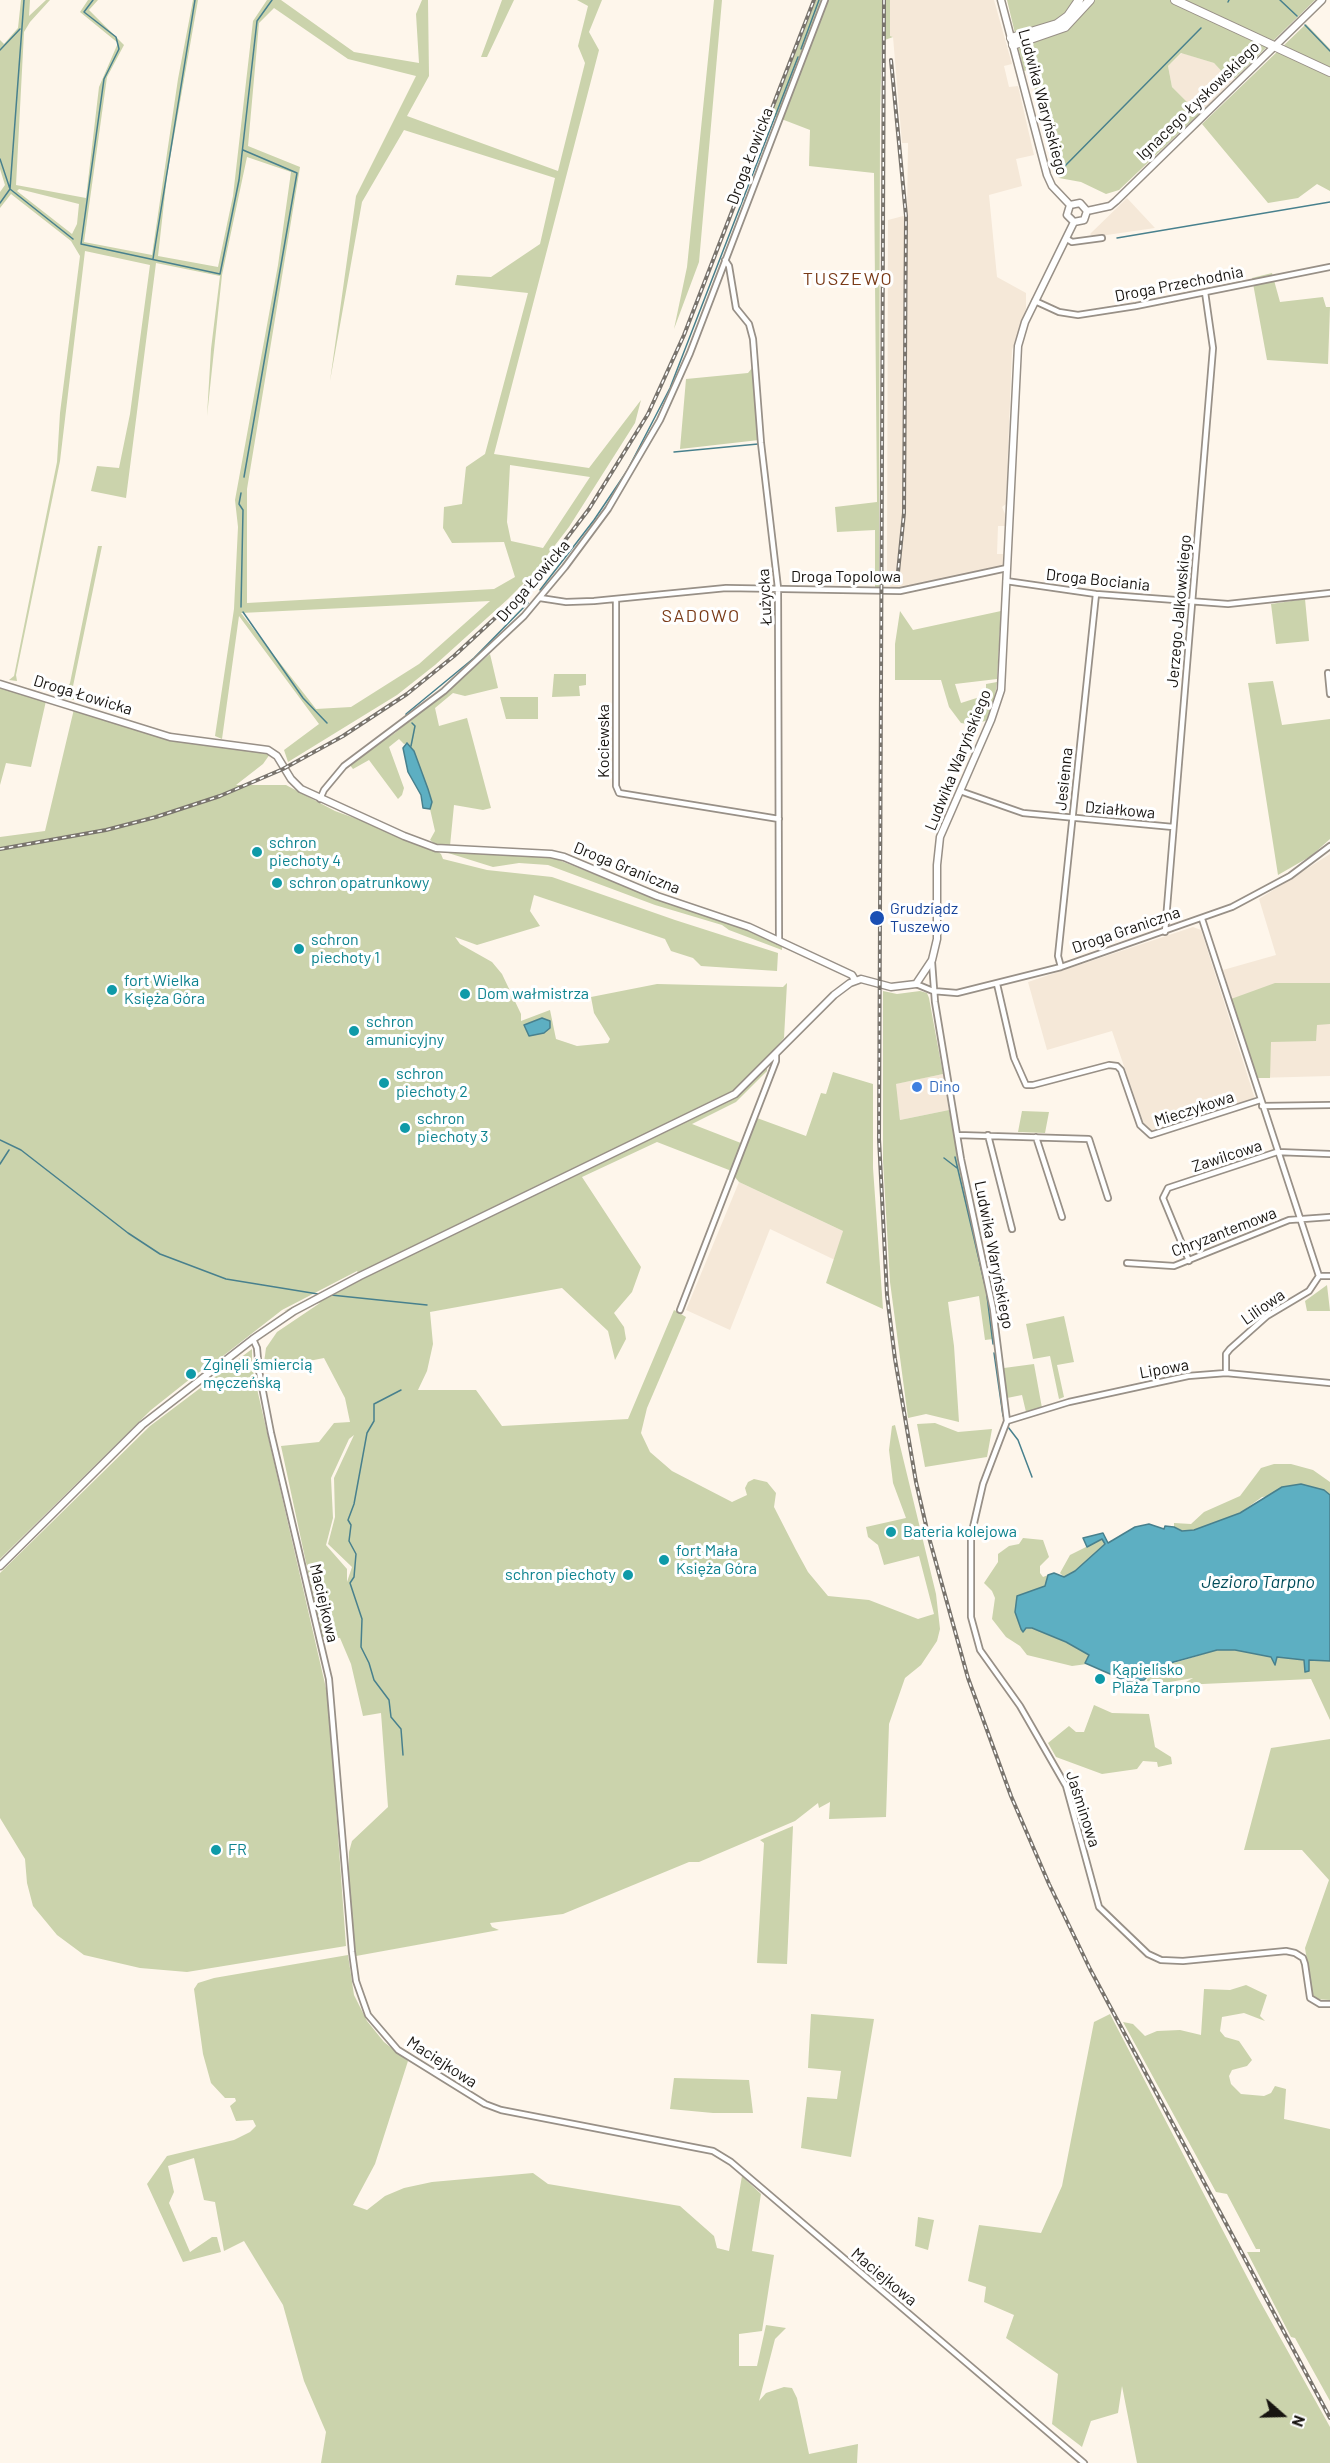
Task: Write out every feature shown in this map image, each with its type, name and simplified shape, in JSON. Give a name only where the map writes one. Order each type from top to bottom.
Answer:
[{"type":"main road","points":[[1012,41],[1057,24],[1068,16],[1079,0]]},
{"type":"main road","points":[[1012,41],[1065,27],[1090,0]]},
{"type":"main road","points":[[1175,0],[1330,72]]},
{"type":"street","name":"Droga Łowicka","points":[[0,684],[170,736],[268,750],[277,756],[291,779],[302,789],[320,799],[324,790],[344,766],[444,691],[540,598],[608,509],[645,449],[690,353],[825,0]]},
{"type":"street","name":"Ludwika Waryńskiego","points":[[1000,0],[1047,175],[1052,186],[1070,205]]},
{"type":"street","name":"Ignacego Łyskowskiego","points":[[1087,210],[1110,206],[1116,201],[1322,0]]},
{"type":"street","points":[[1080,203],[1087,210],[1084,220],[1074,222],[1067,215],[1070,205],[1080,203]]},
{"type":"street","name":"Ludwika Waryńskiego","points":[[1007,1421],[984,1257],[957,1135],[933,991],[932,960],[938,926],[938,849],[1001,690],[1017,355],[1020,336],[1074,222]]},
{"type":"street","points":[[1067,239],[1072,242],[1102,238]]},
{"type":"street","name":"Łużycka","points":[[725,260],[729,266],[736,308],[749,324],[753,339],[761,443],[778,588],[779,941]]},
{"type":"street","name":"Droga Przechodnia","points":[[1035,301],[1073,315],[1136,306],[1330,267]]},
{"type":"street","name":"Jerzego Jalkowskiego","points":[[1165,932],[1213,348],[1205,292]]},
{"type":"street","name":"Droga Topolowa","points":[[540,598],[566,602],[714,588],[900,591],[1006,568]]},
{"type":"street","name":"Droga Bociania","points":[[1006,581],[1096,594],[1239,604],[1330,593]]},
{"type":"street","name":"Jesienna","points":[[1060,967],[1058,956],[1096,594]]},
{"type":"street","name":"Kociewska","points":[[616,598],[616,786],[619,793],[779,819]]},
{"type":"street","points":[[1328,673],[1330,694]]},
{"type":"street","name":"Działkowa","points":[[960,791],[1015,812],[1173,827]]},
{"type":"street","name":"Droga Graniczna","points":[[320,799],[436,848],[551,854],[564,857],[657,896],[749,927],[852,975],[855,980],[865,979],[891,987],[916,984],[933,991],[957,993],[1060,967],[1202,919],[1276,884],[1330,846]]},
{"type":"street","name":"Mieczykowa","points":[[1202,919],[1276,1152],[1319,1276]]},
{"type":"street","points":[[916,984],[932,960]]},
{"type":"street","points":[[0,1566],[142,1425],[294,1311],[360,1276],[735,1094],[834,995],[855,980]]},
{"type":"street","name":"Mieczykowa","points":[[997,984],[1014,1058],[1026,1084],[1034,1085],[1109,1065],[1117,1066],[1121,1070],[1140,1125],[1151,1135],[1261,1103]]},
{"type":"street","points":[[680,1310],[776,1061],[776,1053]]},
{"type":"street","points":[[1261,1103],[1330,1105]]},
{"type":"street","points":[[957,1135],[1089,1139],[1108,1198]]},
{"type":"street","points":[[988,1135],[1012,1229]]},
{"type":"street","points":[[1036,1137],[1062,1216]]},
{"type":"street","name":"Zawilcowa","points":[[1189,1261],[1163,1198],[1168,1188],[1276,1152],[1330,1154]]},
{"type":"street","name":"Chryzantemowa","points":[[1127,1263],[1174,1266],[1271,1226],[1299,1218],[1330,1217]]},
{"type":"street","points":[[1319,1276],[1330,1276]]},
{"type":"street","name":"Liliowa","points":[[1226,1373],[1226,1354],[1230,1349],[1267,1316],[1309,1291],[1319,1276]]},
{"type":"street","name":"Maciejkowa","points":[[253,1340],[257,1348],[271,1433],[329,1679],[352,1952],[356,1981],[373,2021],[398,2049],[485,2104],[501,2110],[713,2151],[731,2163],[1084,2463]]},
{"type":"street","name":"Lipowa","points":[[1007,1421],[1069,1402],[1146,1384],[1226,1373],[1330,1383]]},
{"type":"street","name":"Jaśminowa","points":[[1007,1421],[982,1484],[971,1536],[971,1617],[981,1650],[1026,1716],[1066,1786],[1099,1907],[1148,1954],[1161,1960],[1183,1961],[1276,1952],[1295,1953],[1303,1958],[1310,1998],[1320,2004],[1330,2004]]},
{"type":"shaded area","points":[[890,0],[994,0],[1012,64],[1004,66],[1009,87],[1018,86],[1034,155],[1016,159],[1022,186],[989,195],[997,277],[1026,293],[1026,309],[1012,350],[1006,504],[1002,507],[1005,514],[1005,526],[998,526],[997,554],[1003,554],[1003,566],[891,589],[887,573],[888,220],[907,215],[908,143],[902,143],[893,37],[890,36]]},
{"type":"shaded area","points":[[1182,53],[1214,63],[1226,76],[1235,78],[1199,114],[1172,87],[1168,66]]},
{"type":"shaded area","points":[[1127,198],[1155,228],[1093,237],[1090,234]]},
{"type":"shaded area","points":[[1330,854],[1330,1076],[1257,1078],[1223,970],[1276,955],[1259,899]]},
{"type":"shaded area","points":[[1193,927],[1201,930],[1255,1099],[1151,1133],[1145,1128],[1112,1031],[1047,1050],[1028,982]]},
{"type":"shaded area","points":[[943,1074],[949,1110],[900,1120],[895,1084]]},
{"type":"shaded area","points":[[739,1182],[843,1231],[835,1260],[770,1229],[730,1330],[686,1310]]},
{"type":"green space","points":[[21,0],[30,0],[29,16],[46,0],[50,0],[24,32],[16,185],[86,198],[99,87],[118,43],[80,12],[88,0],[98,0],[89,10],[124,45],[107,77],[84,242],[152,255],[178,79],[193,0],[198,0],[167,176],[158,256],[218,267],[233,196],[253,21],[267,0],[281,0],[354,52],[419,63],[416,14],[422,0],[428,0],[429,76],[407,116],[558,171],[585,63],[578,46],[588,6],[577,0],[602,0],[589,32],[599,50],[494,454],[589,468],[641,400],[635,423],[569,527],[532,575],[508,599],[435,665],[397,695],[288,762],[284,750],[319,724],[239,616],[222,739],[215,736],[234,609],[238,527],[235,500],[278,265],[291,172],[247,157],[222,275],[207,416],[211,349],[220,276],[156,263],[126,498],[91,491],[97,466],[119,468],[130,414],[150,265],[85,251],[60,461],[16,675],[17,681],[9,680],[14,676],[57,462],[60,413],[80,256],[71,241],[11,194],[0,208],[0,192],[5,185],[0,169],[0,40],[4,44],[18,28]],"holes":[[[274,8],[348,59],[416,76],[356,196],[330,381],[362,202],[404,130],[555,178],[540,244],[491,277],[457,275],[455,285],[528,293],[485,454],[466,467],[462,504],[444,507],[443,528],[452,543],[504,542],[515,577],[494,589],[247,603],[247,489],[300,167],[248,146],[259,23]],[[19,189],[79,204],[77,224],[72,234],[17,191]],[[510,465],[590,477],[543,548],[511,541],[507,522]],[[490,601],[419,664],[351,707],[316,709],[241,613]]]},
{"type":"green space","points":[[502,0],[514,0],[487,57],[481,57]]},
{"type":"green space","points":[[714,0],[722,0],[699,262],[674,329],[687,267]]},
{"type":"green space","points":[[816,0],[890,0],[890,36],[893,37],[882,41],[880,115],[879,587],[875,587],[875,530],[837,532],[835,507],[877,502],[874,173],[809,166],[810,130],[771,115]]},
{"type":"green space","points":[[1007,0],[1315,0],[1235,78],[1226,76],[1214,63],[1181,53],[1168,66],[1172,87],[1199,114],[1119,190],[1106,194],[1081,182],[1059,178],[1054,172],[1030,69],[1024,71]]},
{"type":"green space","points":[[1306,24],[1330,49],[1330,191],[1317,184],[1298,198],[1268,203],[1202,124]]},
{"type":"green space","points":[[1272,273],[1280,302],[1323,297],[1326,307],[1330,307],[1328,364],[1267,360],[1252,278]]},
{"type":"green space","points":[[752,368],[759,440],[680,449],[686,379],[748,373]]},
{"type":"green space","points":[[98,546],[102,546],[72,691],[74,700],[62,698],[70,683]]},
{"type":"green space","points":[[1305,599],[1309,641],[1276,644],[1271,604]]},
{"type":"green space","points":[[900,611],[913,630],[1001,611],[997,679],[955,684],[961,703],[986,695],[986,684],[997,682],[994,703],[988,720],[973,725],[961,723],[949,707],[941,680],[895,680],[895,644]]},
{"type":"green space","points":[[490,654],[498,688],[465,696],[453,693],[435,708],[439,726],[467,718],[491,808],[483,810],[454,805],[450,846],[438,846],[430,840],[435,831],[430,809],[432,802],[414,751],[408,743],[404,744],[399,739],[389,747],[404,788],[398,799],[369,760],[353,769],[349,764],[395,733]]},
{"type":"green space","points":[[554,674],[586,674],[586,685],[579,686],[580,696],[552,697]]},
{"type":"green space","points":[[1273,681],[1282,725],[1330,719],[1330,839],[1311,856],[1278,875],[1248,683]]},
{"type":"green space","points":[[0,687],[46,701],[31,767],[6,763],[0,785]]},
{"type":"green space","points":[[500,697],[538,697],[538,719],[506,719]]},
{"type":"green space","points":[[74,709],[171,739],[270,754],[263,764],[236,785],[286,785],[335,811],[429,845],[441,854],[443,859],[487,870],[552,877],[778,953],[777,971],[701,966],[693,958],[671,951],[665,939],[534,895],[530,911],[540,926],[477,945],[455,937],[460,944],[492,962],[502,974],[521,1014],[521,1021],[550,1010],[556,1039],[577,1046],[608,1043],[610,1039],[594,1013],[591,997],[657,984],[783,987],[787,983],[784,1038],[767,1058],[767,1071],[736,1102],[692,1124],[746,1145],[757,1118],[806,1136],[821,1093],[826,1094],[833,1072],[873,1084],[873,1168],[883,1309],[826,1283],[843,1231],[739,1182],[729,1170],[657,1142],[582,1177],[641,1267],[632,1292],[614,1313],[624,1327],[626,1339],[615,1360],[608,1331],[562,1288],[430,1312],[433,1344],[427,1371],[418,1390],[476,1390],[502,1426],[628,1419],[674,1310],[686,1317],[647,1408],[641,1433],[650,1452],[672,1471],[732,1502],[747,1495],[745,1488],[748,1482],[754,1479],[767,1482],[776,1493],[774,1507],[796,1550],[808,1572],[828,1596],[869,1600],[918,1619],[934,1614],[919,1556],[884,1565],[878,1545],[868,1537],[866,1527],[906,1518],[893,1483],[889,1450],[892,1426],[895,1425],[936,1594],[940,1629],[937,1641],[921,1665],[905,1678],[889,1724],[886,1817],[829,1819],[830,1802],[819,1808],[818,1803],[795,1821],[699,1862],[689,1862],[563,1914],[490,1923],[492,1927],[499,1930],[356,1956],[348,1887],[349,1852],[352,1841],[388,1807],[381,1713],[363,1716],[351,1664],[340,1638],[322,1637],[281,1446],[319,1442],[334,1423],[350,1422],[345,1398],[324,1358],[263,1370],[266,1348],[277,1332],[320,1303],[284,1311],[359,1274],[357,1271],[282,1310],[214,1363],[196,1374],[192,1370],[187,1374],[190,1379],[151,1410],[0,1559],[0,837],[45,831]],"holes":[[[354,1435],[334,1478],[335,1517],[328,1544],[352,1567],[347,1582],[347,1569],[326,1545],[333,1518],[331,1478],[349,1439]]]},
{"type":"green space","points":[[445,852],[551,857],[657,899],[749,930],[782,945],[782,950],[729,930],[722,925],[655,905],[548,865],[519,863],[493,867]]},
{"type":"green space","points":[[1275,983],[1330,983],[1330,1024],[1317,1025],[1316,1041],[1271,1042],[1270,1078],[1257,1078],[1231,999]]},
{"type":"green space","points":[[883,991],[897,994],[920,991],[927,993],[929,998],[943,1074],[896,1084],[900,1120],[949,1110],[983,1272],[993,1339],[985,1340],[979,1296],[948,1302],[954,1346],[959,1422],[926,1414],[908,1418],[890,1282],[883,1161]]},
{"type":"green space","points":[[1022,1111],[1049,1112],[1045,1133],[1018,1132]]},
{"type":"green space","points":[[1327,1285],[1330,1311],[1307,1311],[1305,1301]]},
{"type":"green space","points":[[1064,1316],[1074,1362],[1057,1365],[1064,1397],[1059,1399],[1050,1356],[1033,1359],[1026,1324]]},
{"type":"green space","points":[[252,1349],[252,1367],[328,1697],[346,1946],[187,1972],[140,1968],[84,1955],[57,1935],[33,1906],[27,1883],[25,1859],[0,1818],[0,1573],[150,1426]]},
{"type":"green space","points":[[1034,1364],[1042,1408],[1026,1412],[1022,1395],[1007,1398],[1004,1368]]},
{"type":"green space","points":[[935,1423],[958,1432],[992,1429],[987,1457],[925,1467],[917,1424]]},
{"type":"green space","points":[[1274,1464],[1291,1464],[1313,1470],[1330,1482],[1330,1495],[1324,1490],[1262,1497],[1240,1513],[1194,1530],[1182,1531],[1174,1527],[1174,1523],[1191,1524],[1204,1512],[1240,1496],[1261,1468]]},
{"type":"green space","points":[[1023,1538],[1043,1540],[1049,1557],[1040,1566],[1040,1573],[1043,1577],[1048,1575],[1045,1586],[1017,1596],[1015,1612],[1021,1629],[1032,1628],[1075,1646],[1089,1655],[1087,1664],[1072,1666],[1027,1655],[1020,1646],[1006,1637],[992,1619],[995,1598],[984,1583],[998,1562],[998,1554],[1009,1546],[1019,1544]]},
{"type":"green space","points":[[1102,1539],[1105,1544],[1075,1571],[1064,1577],[1060,1573],[1070,1555]]},
{"type":"green space","points":[[1217,1650],[1235,1650],[1271,1657],[1275,1665],[1277,1657],[1305,1660],[1304,1666],[1309,1671],[1309,1660],[1330,1661],[1330,1720],[1311,1679],[1181,1685],[1193,1678],[1164,1683],[1147,1681],[1148,1675],[1144,1670]]},
{"type":"green space","points":[[1094,1705],[1112,1713],[1149,1714],[1155,1747],[1171,1757],[1172,1764],[1158,1767],[1157,1762],[1143,1761],[1137,1769],[1102,1774],[1056,1757],[1048,1743],[1069,1726],[1076,1732],[1084,1732]]},
{"type":"green space","points":[[1330,1739],[1330,2000],[1313,1999],[1305,1948],[1329,1880],[1302,1850],[1244,1850],[1271,1748]]},
{"type":"green space","points":[[793,1826],[787,1964],[757,1963],[764,1843],[760,1840]]},
{"type":"green space","points":[[348,1955],[354,1995],[367,2021],[384,2042],[408,2061],[375,2164],[353,2205],[367,2210],[385,2196],[404,2188],[432,2182],[533,2173],[548,2184],[680,2206],[714,2236],[717,2248],[729,2251],[742,2176],[761,2194],[752,2251],[774,2255],[762,2331],[739,2334],[739,2366],[757,2366],[766,2325],[786,2328],[775,2339],[759,2401],[766,2393],[784,2387],[792,2388],[797,2398],[809,2454],[858,2444],[857,2463],[321,2463],[326,2432],[304,2381],[283,2305],[244,2241],[224,2251],[215,2202],[204,2200],[194,2158],[168,2166],[174,2192],[169,2203],[190,2252],[212,2237],[217,2237],[221,2252],[183,2262],[147,2184],[167,2156],[234,2140],[250,2132],[256,2126],[253,2120],[236,2121],[230,2106],[236,2101],[235,2098],[225,2098],[211,2083],[203,2054],[194,1989],[198,1983],[214,1978]]},
{"type":"green space","points":[[1246,1985],[1267,1995],[1260,2016],[1265,2021],[1244,2013],[1222,2017],[1220,2031],[1225,2037],[1239,2041],[1252,2060],[1247,2066],[1232,2070],[1229,2076],[1231,2084],[1241,2094],[1264,2096],[1271,2093],[1275,2086],[1286,2089],[1284,2119],[1330,2129],[1330,2401],[1295,2338],[1291,2337],[1247,2252],[1260,2252],[1260,2249],[1256,2249],[1227,2194],[1216,2192],[1123,2022],[1133,2024],[1145,2036],[1157,2031],[1180,2030],[1201,2035],[1204,1989],[1230,1990]]},
{"type":"green space","points":[[811,2014],[874,2019],[851,2157],[801,2148],[807,2097],[837,2099],[841,2071],[808,2068]]},
{"type":"green space","points":[[1110,2014],[1257,2296],[1330,2427],[1330,2463],[1137,2463],[1122,2386],[1118,2413],[1091,2421],[1082,2447],[1052,2424],[1058,2374],[1006,2338],[1014,2315],[984,2302],[986,2287],[968,2281],[979,2225],[1041,2233],[1062,2186],[1094,2022]]},
{"type":"green space","points":[[674,2078],[749,2080],[753,2113],[713,2113],[670,2109]]},
{"type":"green space","points":[[918,2217],[934,2220],[928,2250],[915,2246]]},
{"type":"water","points":[[407,743],[414,751],[428,789],[432,802],[430,809],[423,808],[421,795],[408,772],[403,748]]},
{"type":"water","points":[[542,1018],[550,1021],[550,1028],[544,1033],[529,1036],[524,1025]]},
{"type":"water","name":"Jezioro Tarpno","points":[[1301,1484],[1324,1490],[1330,1495],[1330,1661],[1309,1660],[1309,1671],[1305,1672],[1304,1660],[1277,1657],[1275,1665],[1271,1657],[1235,1650],[1217,1650],[1145,1670],[1149,1675],[1144,1680],[1126,1681],[1085,1663],[1089,1655],[1066,1642],[1032,1628],[1026,1628],[1023,1632],[1021,1629],[1015,1612],[1017,1596],[1045,1586],[1048,1575],[1054,1573],[1064,1577],[1075,1571],[1105,1544],[1102,1539],[1087,1547],[1083,1538],[1103,1533],[1108,1543],[1135,1527],[1149,1524],[1164,1529],[1165,1526],[1182,1531],[1194,1530],[1240,1513],[1282,1487]]},
{"type":"waterway","points":[[0,159],[10,189],[24,0]]},
{"type":"waterway","points":[[93,0],[84,12],[116,37],[119,49],[104,79],[81,244],[220,274],[239,180],[257,21],[272,0]]},
{"type":"waterway","points":[[153,259],[195,0]]},
{"type":"waterway","points":[[801,49],[819,0]]},
{"type":"waterway","points":[[1280,0],[1297,16]]},
{"type":"waterway","points":[[1305,25],[1330,51]]},
{"type":"waterway","points":[[1059,172],[1201,28]]},
{"type":"waterway","points":[[0,50],[20,29]]},
{"type":"waterway","points":[[540,590],[594,520],[627,471],[670,388],[798,57]]},
{"type":"waterway","points":[[243,150],[297,173],[244,477]]},
{"type":"waterway","points":[[0,203],[10,189],[73,239]]},
{"type":"waterway","points":[[1117,238],[1330,202]]},
{"type":"waterway","points":[[674,452],[758,444]]},
{"type":"waterway","points":[[241,493],[239,504],[243,510],[241,607]]},
{"type":"waterway","points":[[407,717],[406,714],[474,658],[528,603]]},
{"type":"waterway","points":[[243,612],[303,698],[327,723]]},
{"type":"waterway","points":[[411,746],[415,726],[412,723]]},
{"type":"waterway","points":[[0,1140],[21,1150],[128,1233],[160,1254],[226,1279],[318,1294]]},
{"type":"waterway","points":[[0,1164],[9,1150]]},
{"type":"waterway","points":[[955,1157],[985,1285]]},
{"type":"waterway","points":[[944,1158],[957,1168]]},
{"type":"waterway","points":[[331,1295],[427,1305]]},
{"type":"waterway","points":[[987,1296],[993,1344]]},
{"type":"waterway","points":[[994,1353],[1003,1416]]},
{"type":"waterway","points":[[401,1390],[374,1404],[374,1421],[367,1433],[354,1504],[348,1520],[351,1525],[349,1541],[356,1554],[354,1577],[350,1583],[362,1619],[361,1647],[374,1680],[389,1700],[391,1717],[401,1729],[403,1755]]},
{"type":"waterway","points":[[1008,1427],[1018,1440],[1032,1477]]},
{"type":"railway","points":[[0,849],[106,830],[156,817],[220,796],[283,769],[343,736],[407,694],[454,656],[507,607],[557,551],[589,509],[648,414],[684,335],[814,0]]},
{"type":"railway","points":[[884,0],[879,1139],[887,1295],[895,1359],[916,1482],[968,1678],[1011,1796],[1049,1884],[1090,1969],[1330,2418]]},
{"type":"railway","points":[[891,60],[906,216],[904,513],[898,572]]},
{"type":"place","name":"schron piechoty 4","points":[[257,852]]},
{"type":"place","name":"schron opatrunkowy","points":[[277,883]]},
{"type":"place","name":"Grudziądz Tuszewo","points":[[877,918]]},
{"type":"place","name":"schron piechoty 1","points":[[299,949]]},
{"type":"place","name":"fort Wielka Księża Góra","points":[[112,990]]},
{"type":"place","name":"Dom wałmistrza","points":[[465,994]]},
{"type":"place","name":"schron amunicyjny","points":[[354,1031]]},
{"type":"place","name":"schron piechoty 2","points":[[384,1083]]},
{"type":"place","name":"Dino","points":[[917,1087]]},
{"type":"place","name":"schron piechoty 3","points":[[405,1128]]},
{"type":"place","name":"Zginęli śmiercią męczeńską","points":[[191,1374]]},
{"type":"place","name":"Bateria kolejowa","points":[[891,1532]]},
{"type":"place","name":"fort Mała Księża Góra","points":[[664,1560]]},
{"type":"place","name":"schron piechoty","points":[[628,1575]]},
{"type":"place","name":"Kąpielisko Plaża Tarpno","points":[[1100,1679]]},
{"type":"place","name":"FR","points":[[216,1850]]},
{"type":"district","name":"TUSZEWO","points":[[848,279]]},
{"type":"district","name":"SADOWO","points":[[701,616]]}]
